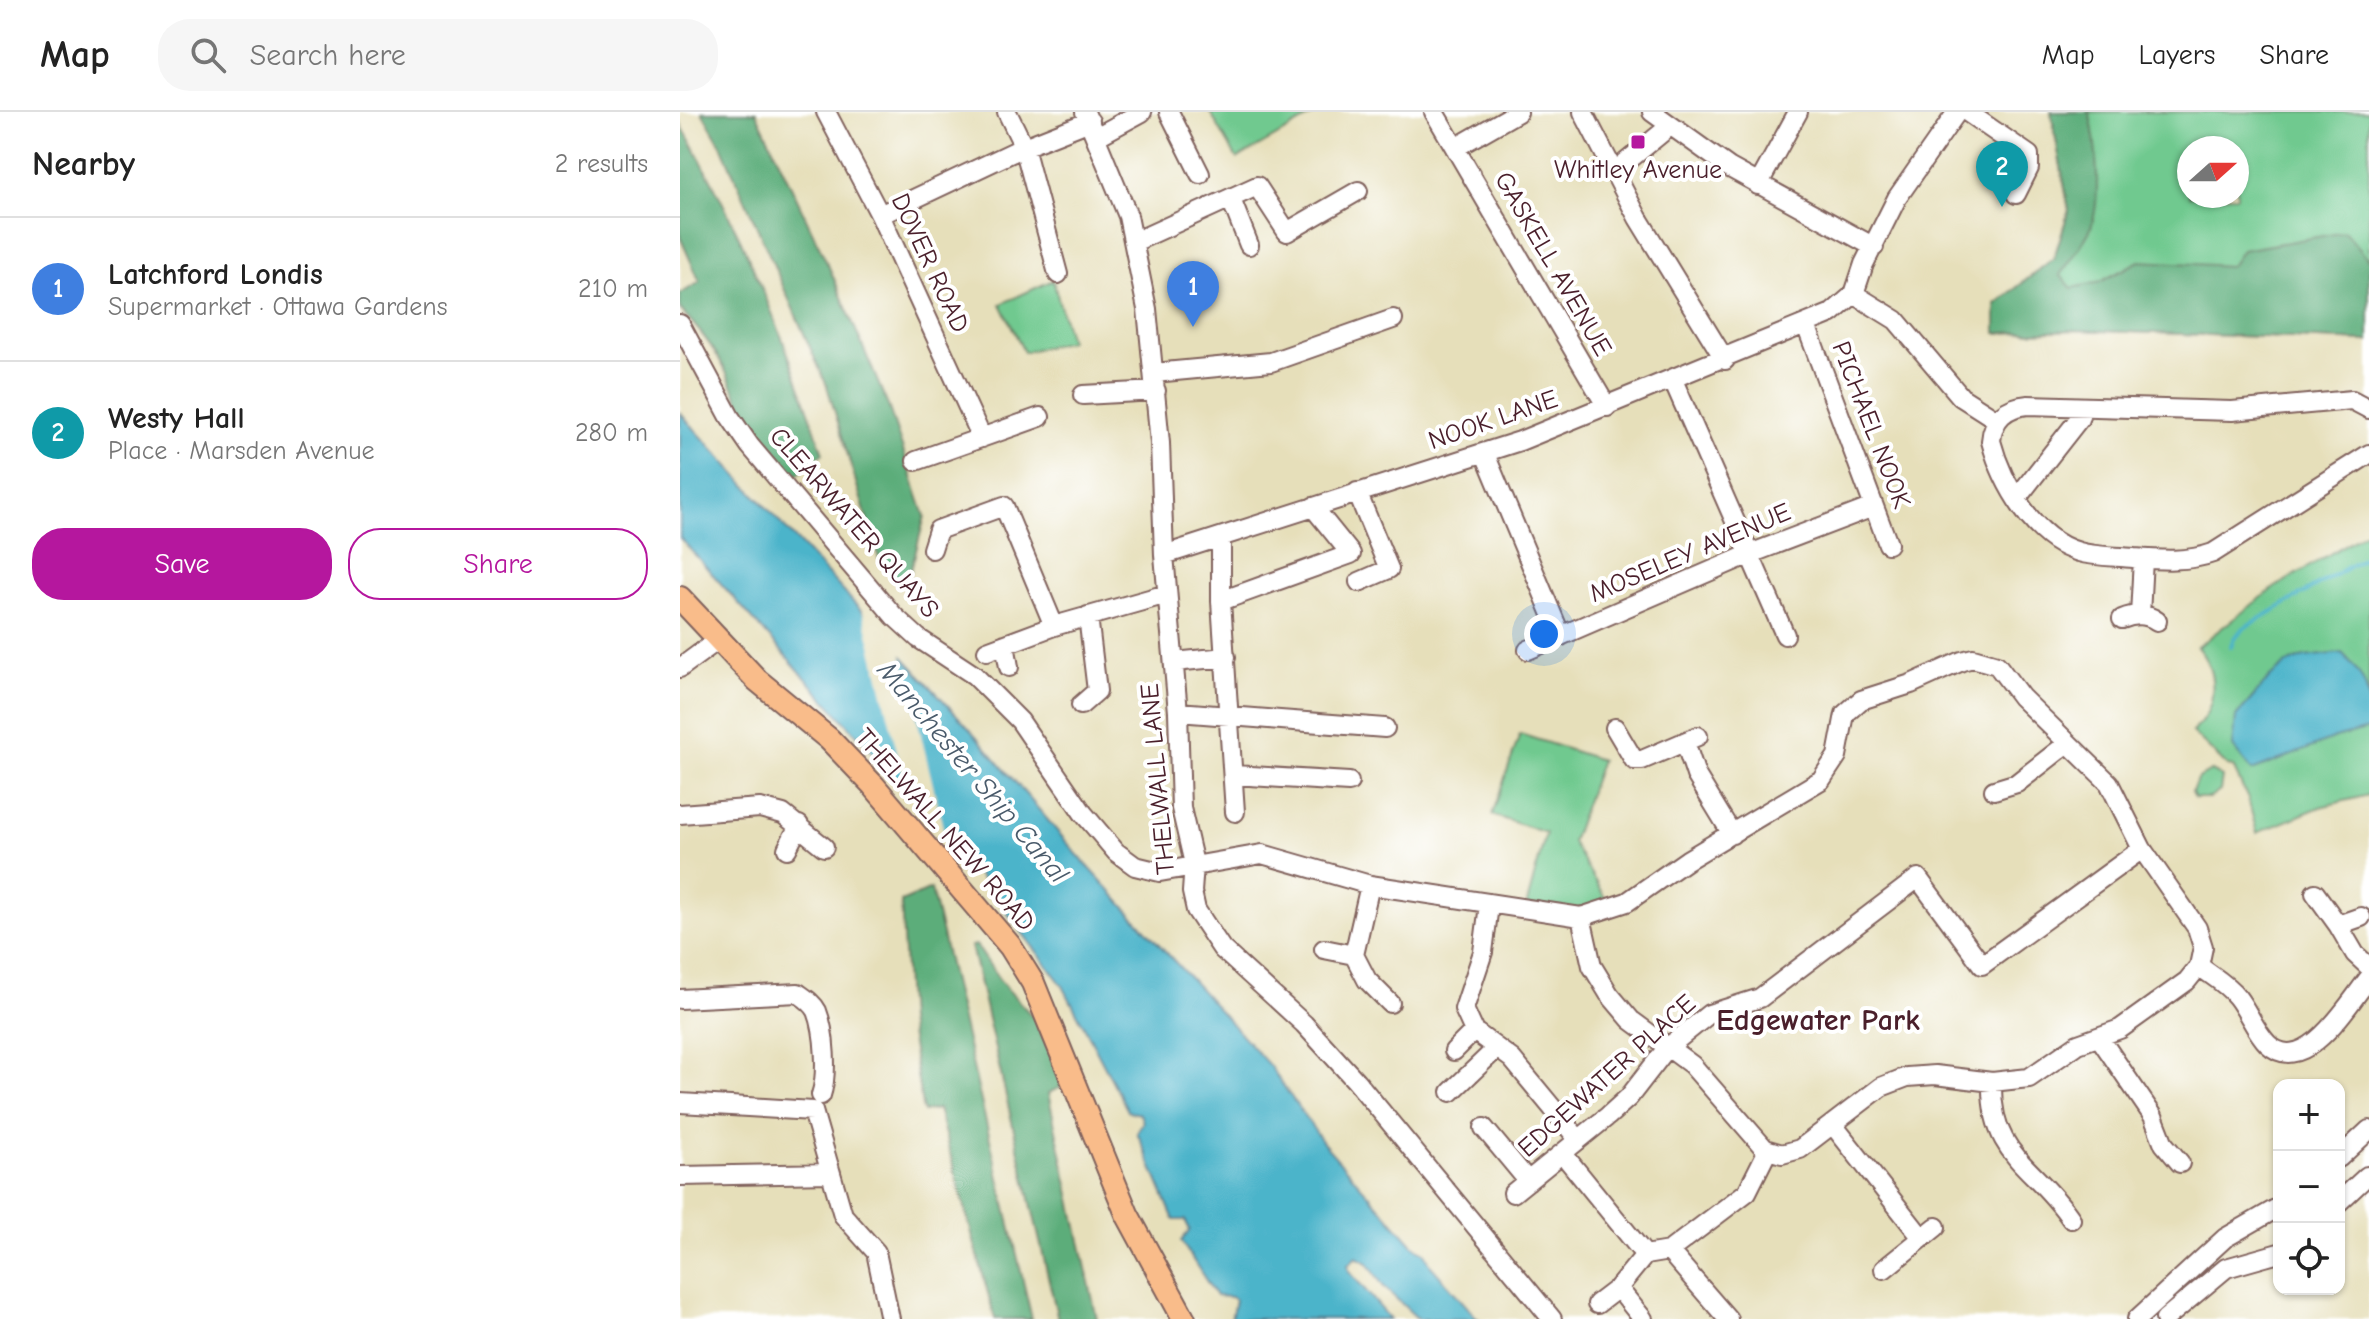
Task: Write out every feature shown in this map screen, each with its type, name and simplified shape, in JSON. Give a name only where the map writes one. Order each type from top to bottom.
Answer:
[{"type":"main road","name":"THELWALL NEW ROAD","points":[[680,598],[757,680],[829,739],[873,785],[1010,946],[1033,983],[1127,1214],[1184,1319]]},
{"type":"street","points":[[1007,112],[1024,147],[1058,274]]},
{"type":"street","points":[[880,215],[1024,147],[1090,123],[1142,112]]},
{"type":"street","points":[[1169,112],[1200,174]]},
{"type":"street","name":"GASKELL AVENUE","points":[[1434,112],[1607,407]]},
{"type":"street","points":[[1455,148],[1518,112]]},
{"type":"street","points":[[1583,112],[1614,172],[1725,360]]},
{"type":"street","points":[[1652,112],[1758,185],[1874,247]]},
{"type":"street","points":[[1758,185],[1798,112]]},
{"type":"street","points":[[1957,112],[1897,198],[1854,294],[1896,320],[1961,397],[1997,420]]},
{"type":"street","points":[[1967,112],[2029,155],[2029,168],[2016,194]]},
{"type":"street","name":"DOVER ROAD","points":[[830,113],[982,438]]},
{"type":"street","name":"THELWALL LANE","points":[[1090,123],[1134,242],[1147,309],[1178,712],[1182,817],[1194,864],[1194,904],[1213,939],[1339,1062],[1552,1319]]},
{"type":"street","points":[[1614,172],[1670,126]]},
{"type":"street","points":[[1134,242],[1257,186],[1287,232],[1358,191]]},
{"type":"street","points":[[1231,199],[1249,245]]},
{"type":"street","name":"NOOK LANE","points":[[1164,555],[1485,454],[1806,325],[1832,313],[1854,294]]},
{"type":"street","points":[[1083,395],[1271,362],[1392,317]]},
{"type":"street","name":"CLEARWATER QUAYS","points":[[680,324],[730,417],[750,446],[894,616],[918,638],[974,675],[1020,721],[1059,782],[1116,852],[1147,870],[1170,871],[1194,864],[1262,854],[1370,885],[1581,917]]},
{"type":"street","name":"PICHAEL NOOK","points":[[1806,325],[1888,544]]},
{"type":"street","points":[[1673,380],[1785,635]]},
{"type":"street","points":[[2369,409],[2352,400],[2232,411],[2016,406],[1997,420],[1991,441],[2028,517],[2050,537],[2078,552],[2143,559],[2188,560],[2213,553],[2369,454]]},
{"type":"street","points":[[2017,498],[2079,419],[2082,408]]},
{"type":"street","points":[[916,461],[1040,417]]},
{"type":"street","points":[[1485,454],[1561,636]]},
{"type":"street","points":[[1357,492],[1389,569],[1359,582]]},
{"type":"street","points":[[932,549],[938,530],[1004,506],[1054,626]]},
{"type":"street","points":[[1221,601],[1351,554],[1313,507]]},
{"type":"street","name":"MOSELEY AVENUE","points":[[1528,650],[1750,554],[1873,507]]},
{"type":"street","points":[[1221,539],[1221,601],[1231,714],[1235,812]]},
{"type":"street","points":[[2140,618],[2143,559]]},
{"type":"street","points":[[987,651],[1054,626],[1167,594]]},
{"type":"street","points":[[1081,705],[1097,691],[1088,616]]},
{"type":"street","points":[[680,668],[718,640]]},
{"type":"street","points":[[1005,644],[1009,667]]},
{"type":"street","points":[[1174,662],[1226,657]]},
{"type":"street","points":[[1973,658],[1997,665],[2021,697],[2068,743],[2109,783],[2142,849],[2197,928],[2203,947],[2199,966],[2187,981],[2132,1021],[2078,1044],[2029,1078],[1992,1082],[1935,1075],[1907,1077],[1881,1087],[1834,1126],[1800,1149],[1782,1154],[1768,1150],[1725,1107],[1692,1065],[1631,1020],[1609,994],[1592,966],[1581,917],[1627,902],[1821,780],[1832,768],[1840,724],[1852,707],[1973,658]]},
{"type":"street","points":[[1178,712],[1385,728]]},
{"type":"street","points":[[1615,728],[1634,760],[1658,754],[1692,739],[1696,775],[1732,834]]},
{"type":"street","points":[[1994,790],[2017,783],[2068,743]]},
{"type":"street","points":[[1234,775],[1349,782]]},
{"type":"street","points":[[680,814],[760,808],[783,814],[824,847]]},
{"type":"street","points":[[787,849],[799,825]]},
{"type":"street","name":"EDGEWATER PLACE","points":[[1484,1128],[1521,1187],[1629,1097],[1667,1048],[1709,1014],[1760,998],[1918,878],[1982,965],[2142,849]]},
{"type":"street","points":[[1370,885],[1354,955],[1367,980],[1390,1003]]},
{"type":"street","points":[[2315,893],[2355,954],[2369,967]]},
{"type":"street","points":[[1489,905],[1483,952],[1464,1009],[1474,1031],[1512,1059],[1578,1139]]},
{"type":"street","points":[[2338,925],[2361,917]]},
{"type":"street","points":[[1324,949],[1354,955]]},
{"type":"street","points":[[2199,966],[2237,996],[2269,1045],[2288,1052],[2307,1048],[2322,1038],[2369,978]]},
{"type":"street","points":[[680,999],[798,993],[817,1011],[827,1078],[817,1103],[831,1173],[846,1221],[874,1246],[890,1319]]},
{"type":"street","points":[[1454,1051],[1474,1031]]},
{"type":"street","points":[[2099,1037],[2153,1116],[2164,1144],[2180,1163]]},
{"type":"street","points":[[1451,1092],[1497,1048]]},
{"type":"street","points":[[1992,1082],[1996,1128],[2010,1153],[2060,1202],[2071,1219]]},
{"type":"street","points":[[680,1103],[817,1103]]},
{"type":"street","points":[[1834,1126],[1929,1233],[1884,1269]]},
{"type":"street","points":[[2345,1152],[2369,1130]]},
{"type":"street","points":[[1597,1304],[1618,1288],[1645,1255],[1669,1251],[1747,1192],[1768,1150]]},
{"type":"street","points":[[1563,1154],[1645,1255]]},
{"type":"street","points":[[2345,1157],[2368,1176],[2345,1197]]},
{"type":"street","points":[[680,1176],[831,1173]]},
{"type":"street","points":[[2137,1319],[2225,1238],[2273,1210]]},
{"type":"street","points":[[1669,1251],[1728,1319]]},
{"type":"street","points":[[2165,1319],[2226,1268],[2273,1255]]},
{"type":"street","points":[[1618,1288],[1643,1319]]},
{"type":"green space","points":[[702,112],[756,112],[829,267],[889,408],[925,516],[906,589],[880,562],[827,386],[721,145]]},
{"type":"green space","points":[[1210,112],[1314,112],[1315,114],[1237,159]]},
{"type":"green space","points":[[2051,112],[2369,112],[2369,341],[2074,330],[1996,333],[1996,304],[2054,258],[2069,210]]},
{"type":"green space","points":[[2051,112],[2089,112],[2094,139],[2097,190],[2093,220],[2086,238],[2060,275],[2072,288],[2100,282],[2139,261],[2231,266],[2242,250],[2345,232],[2369,260],[2369,341],[2074,330],[1996,333],[1996,304],[2054,258],[2069,210]]},
{"type":"green space","points":[[680,123],[722,202],[760,284],[823,453],[796,476],[783,470],[761,445],[718,356],[680,309],[680,294],[700,282],[680,237]]},
{"type":"green space","points":[[1053,280],[1070,341],[1024,352],[1001,304]]},
{"type":"green space","points":[[2369,530],[2369,795],[2320,807],[2257,833],[2248,799],[2233,767],[2227,766],[2192,732],[2207,713],[2212,691],[2209,668],[2197,647],[2274,588]]},
{"type":"green space","points":[[1520,734],[1601,760],[1572,842],[1611,908],[1525,911],[1546,833],[1492,815]]},
{"type":"green space","points":[[2211,771],[2222,777],[2220,791],[2210,798],[2195,798],[2192,792],[2197,779]]},
{"type":"green space","points":[[931,889],[1032,1319],[995,1319],[938,1109],[923,1112],[908,1021],[901,902]]},
{"type":"green space","points":[[976,945],[1001,982],[1035,1019],[1066,1085],[1048,1093],[1097,1319],[1058,1319],[971,946]]},
{"type":"water","name":"Manchester Ship Canal","points":[[680,413],[976,736],[1075,852],[1269,1065],[1324,1144],[1416,1248],[1425,1253],[1431,1266],[1478,1319],[1418,1319],[1384,1287],[1368,1263],[1356,1257],[1348,1265],[1349,1271],[1390,1319],[1231,1319],[1235,1300],[1216,1296],[1181,1241],[1190,1230],[1185,1220],[1174,1220],[1137,1132],[1143,1122],[1140,1114],[1128,1111],[1063,986],[952,841],[680,538]]},
{"type":"water","points":[[2342,653],[2358,671],[2366,687],[2369,729],[2335,738],[2252,771],[2233,747],[2236,717],[2270,677],[2286,664],[2304,657]]},
{"type":"pier","points":[[861,604],[900,647],[946,840],[909,800]]},
{"type":"waterway","points":[[2231,647],[2234,638],[2244,628],[2369,555]]},
{"type":"place","name":"Whitley Avenue","points":[[1638,142]]},
{"type":"place","name":"Westy Hall","points":[[2002,207]]},
{"type":"place","name":"Latchford Londis","points":[[1193,327]]},
{"type":"district","name":"Edgewater Park","points":[[1818,1020]]}]
